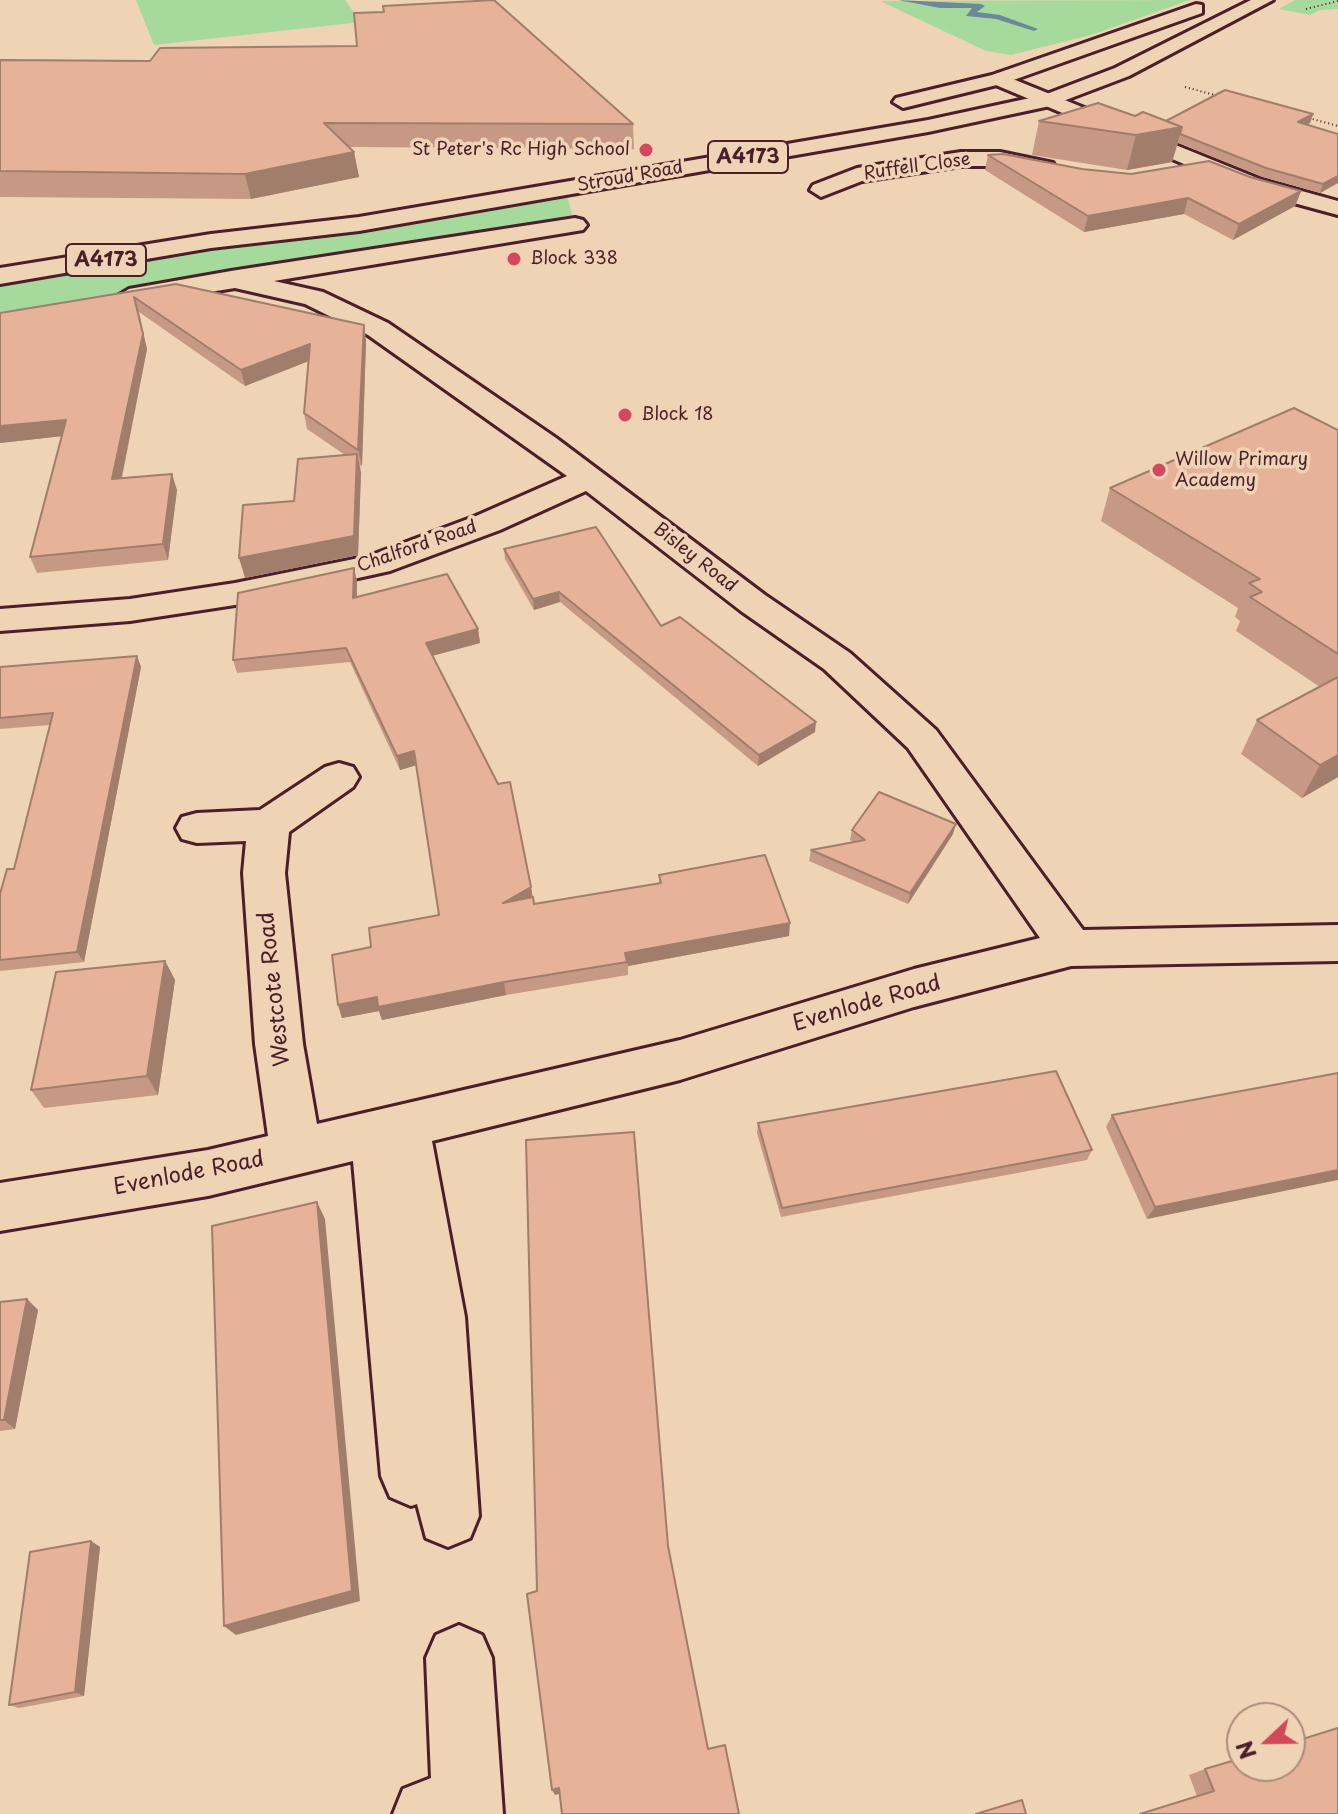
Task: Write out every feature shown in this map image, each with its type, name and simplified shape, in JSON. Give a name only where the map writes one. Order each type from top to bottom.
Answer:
[{"type":"street","name":"Stroud Road","points":[[0,276],[211,241],[374,221],[913,129],[1050,100],[1122,72],[1264,0]]},
{"type":"street","points":[[875,108],[998,79],[1216,1],[1245,11]]},
{"type":"street","points":[[998,79],[1205,166],[1283,195],[1338,208]]},
{"type":"street","name":"Ruffell Close","points":[[821,190],[857,175],[961,159],[1000,159],[1066,173]]},
{"type":"street","points":[[1173,173],[1205,166]]},
{"type":"street","name":"Stroud Road","points":[[211,241],[339,206],[413,193]]},
{"type":"street","points":[[1237,202],[1283,195]]},
{"type":"street","name":"Stroud Road","points":[[108,301],[575,225]]},
{"type":"street","name":"Bisley Road","points":[[231,279],[314,298],[378,329],[589,478],[753,603],[837,661],[922,739],[999,842],[1071,948]]},
{"type":"street","name":"Chalford Road","points":[[0,620],[130,610],[235,594],[378,564],[488,523],[589,478]]},
{"type":"street","points":[[197,828],[269,825],[339,777]]},
{"type":"street","name":"Westcote Road","points":[[269,825],[264,873],[279,1044],[296,1152]]},
{"type":"street","name":"Evenlode Road","points":[[0,1207],[208,1173],[680,1060],[914,988],[1071,948],[1338,943]]},
{"type":"street","points":[[390,1129],[411,1476]]},
{"type":"street","points":[[390,1129],[437,1317],[448,1516]]},
{"type":"street","points":[[455,1811],[459,1658]]},
{"type":"path","points":[[1122,72],[1224,97]]},
{"type":"path","points":[[1295,115],[1338,126]]},
{"type":"green space","points":[[136,0],[345,0],[361,22],[154,45]]},
{"type":"green space","points":[[1190,0],[1091,35],[1011,55],[986,51],[880,1]]},
{"type":"green space","points":[[1295,0],[1338,0],[1338,9],[1320,10],[1310,15],[1279,9]]},
{"type":"green space","points":[[565,188],[575,225],[0,317],[0,276]]},
{"type":"building","points":[[494,0],[633,124],[324,123],[354,152],[245,174],[0,171],[0,60],[150,61],[160,48],[357,46],[354,13],[384,12],[383,6]]},
{"type":"building","points":[[1225,90],[1313,114],[1298,122],[1338,134],[1338,176],[1323,184],[1266,168],[1180,134],[1182,127],[1166,121]]},
{"type":"building","points":[[1098,103],[1135,116],[1143,112],[1182,127],[1136,135],[1039,121]]},
{"type":"building","points":[[1003,154],[1082,169],[1131,174],[1209,161],[1250,177],[1301,191],[1239,224],[1188,198],[1088,216],[988,155]]},
{"type":"building","points":[[176,284],[364,325],[358,450],[304,413],[310,344],[241,370],[134,297],[143,334],[112,479],[172,474],[163,544],[30,557],[66,420],[0,426],[0,313]]},
{"type":"building","points":[[1294,408],[1338,430],[1338,654],[1250,597],[1262,592],[1249,583],[1260,579],[1110,488]]},
{"type":"building","points":[[357,454],[354,536],[239,558],[243,505],[294,501],[298,459]]},
{"type":"building","points":[[596,527],[661,626],[680,617],[816,722],[759,755],[559,592],[533,599],[504,549]]},
{"type":"building","points":[[354,568],[353,598],[447,574],[478,629],[426,643],[498,784],[510,782],[531,887],[503,903],[533,897],[534,904],[661,883],[659,875],[765,855],[790,923],[625,953],[627,962],[378,1007],[377,997],[338,1005],[332,955],[371,947],[369,928],[439,915],[414,751],[397,756],[346,648],[233,660],[238,593]]},
{"type":"building","points":[[137,656],[77,952],[0,960],[0,894],[7,869],[14,869],[53,713],[0,718],[0,667]]},
{"type":"building","points":[[1338,677],[1338,755],[1320,765],[1257,720]]},
{"type":"building","points":[[879,792],[956,824],[910,893],[811,850],[865,840],[852,830]]},
{"type":"building","points":[[165,961],[147,1076],[31,1090],[56,972]]},
{"type":"building","points":[[1056,1071],[1092,1150],[782,1208],[758,1123]]},
{"type":"building","points":[[1338,1073],[1338,1170],[1155,1207],[1112,1115]]},
{"type":"building","points":[[634,1132],[668,1546],[708,1749],[725,1745],[739,1814],[562,1814],[559,1788],[552,1790],[527,1594],[537,1591],[526,1140]]},
{"type":"building","points":[[317,1202],[352,1591],[224,1626],[212,1226]]},
{"type":"building","points":[[27,1299],[4,1420],[0,1420],[0,1302]]},
{"type":"building","points":[[91,1541],[75,1692],[9,1705],[30,1552]]},
{"type":"building","points":[[1338,1728],[1338,1814],[1140,1814],[1214,1791],[1205,1769],[1226,1763],[1226,1782],[1306,1782],[1306,1738]]},
{"type":"building","points":[[1022,1800],[1026,1814],[976,1814]]},
{"type":"waterway","points":[[902,0],[940,6],[981,6],[969,14],[997,17],[1034,29]]},
{"type":"place","name":"St Peter's Rc High School","points":[[646,150]]},
{"type":"place","name":"Block 338","points":[[514,259]]},
{"type":"place","name":"Block 18","points":[[625,415]]},
{"type":"place","name":"Willow Primary Academy","points":[[1159,470]]}]
